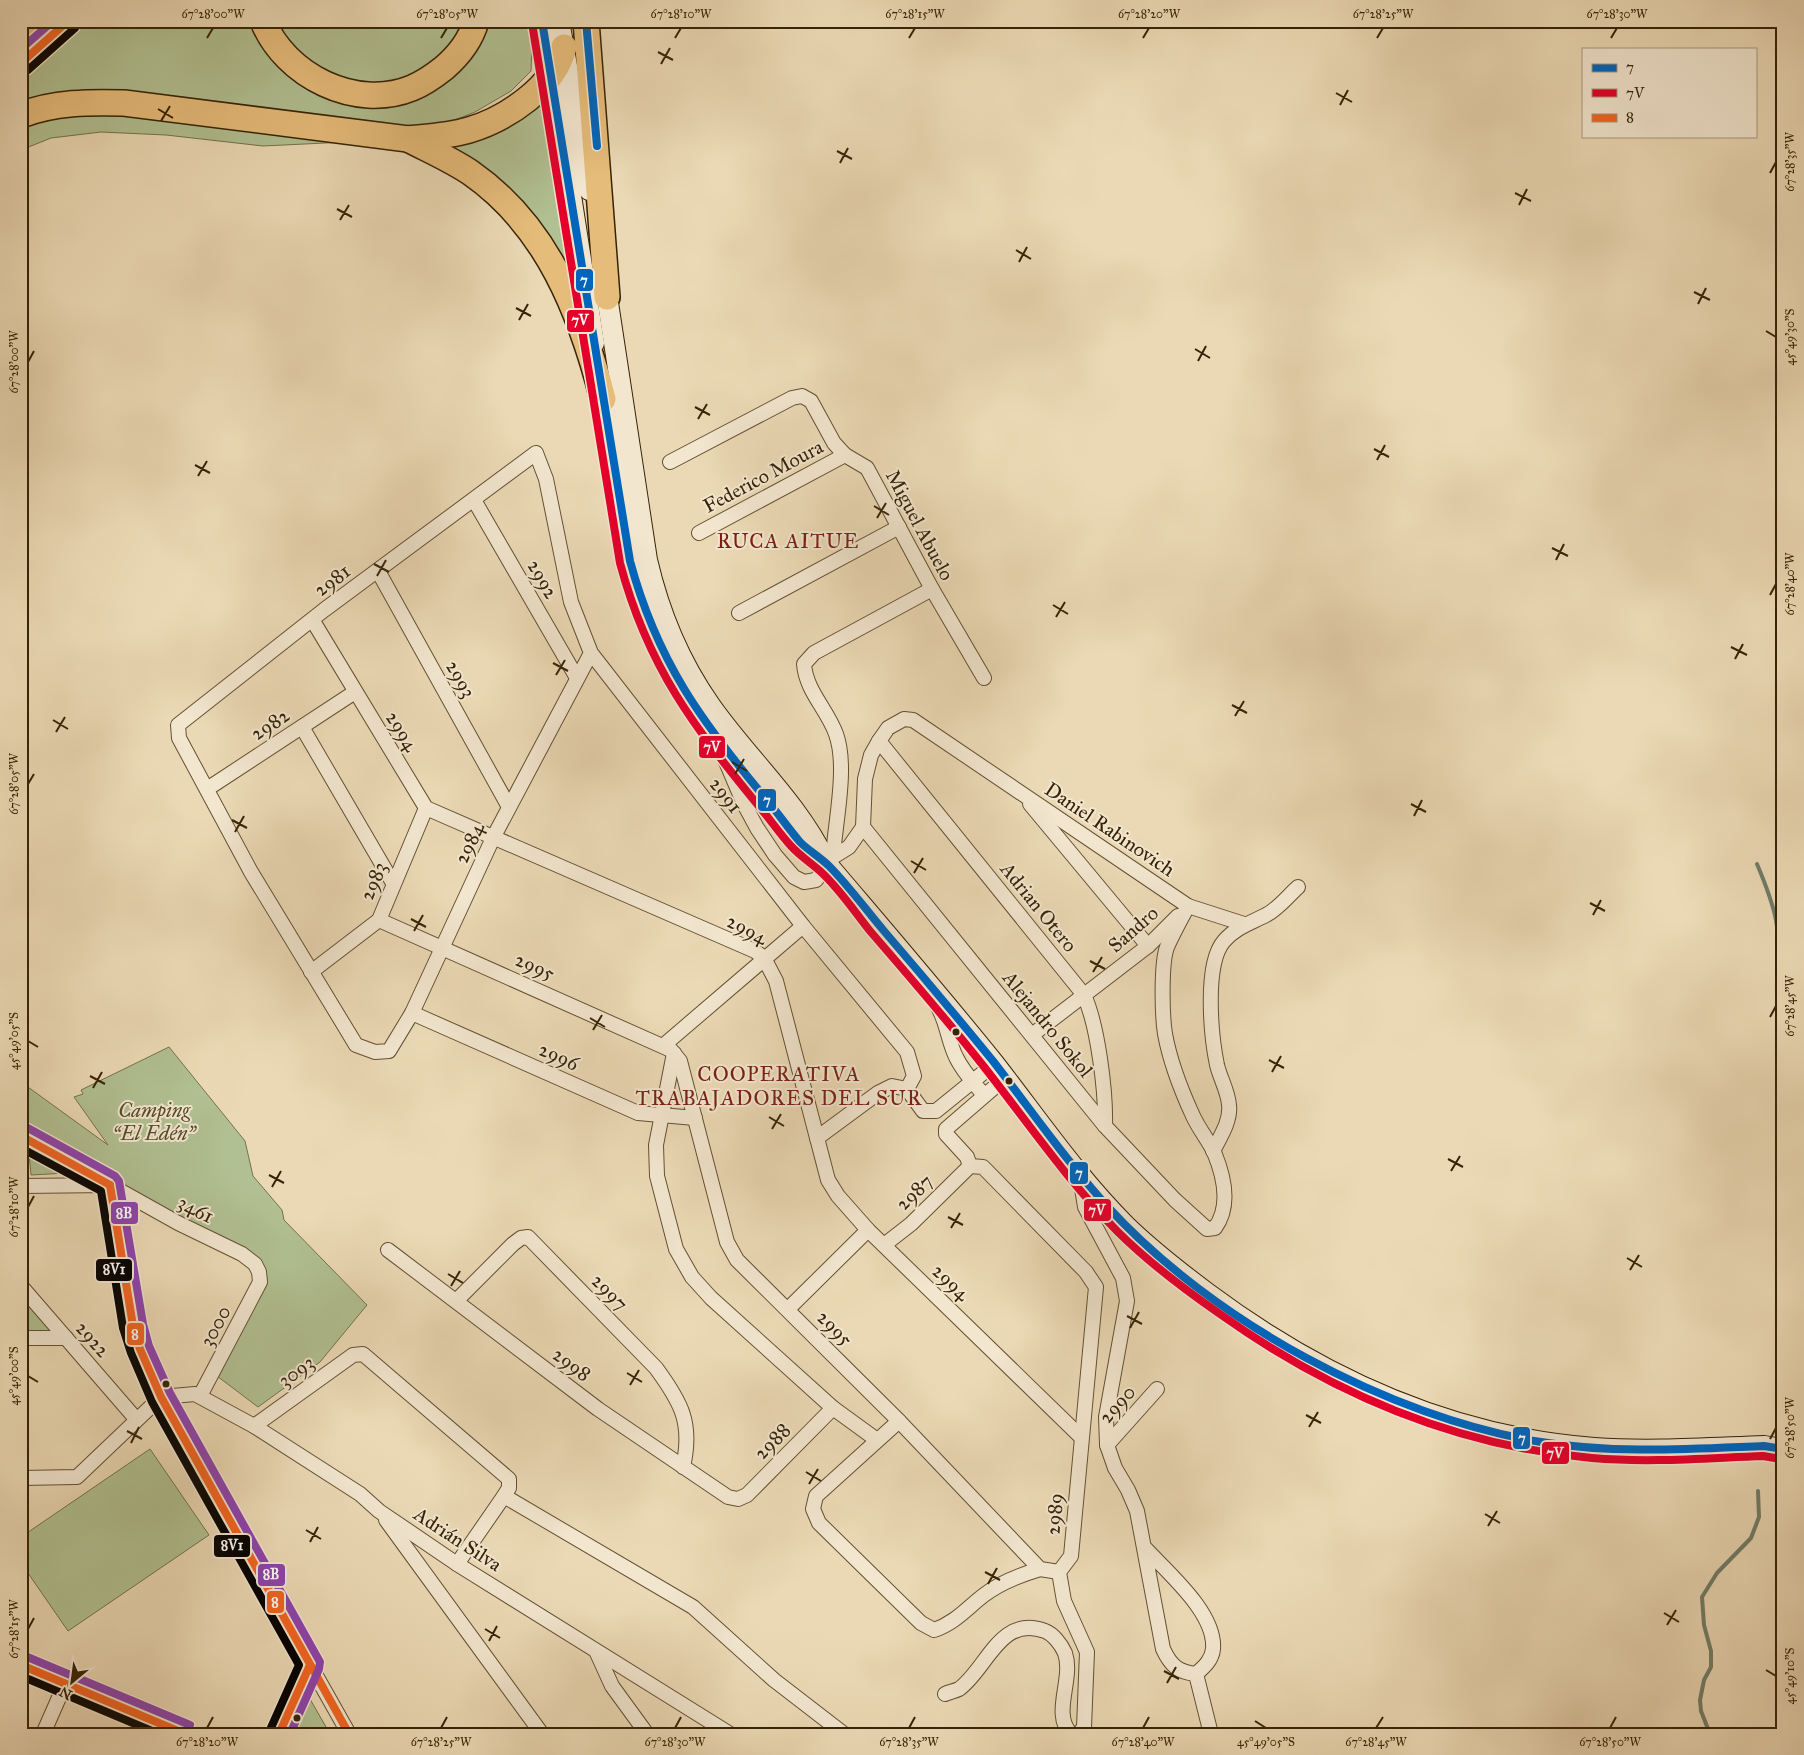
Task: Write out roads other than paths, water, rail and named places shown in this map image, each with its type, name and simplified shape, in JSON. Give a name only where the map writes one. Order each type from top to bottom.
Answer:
[{"type":"highway","points":[[21,35],[37,21]]},
{"type":"highway","points":[[21,63],[68,21]]},
{"type":"highway","points":[[263,21],[281,51],[302,72],[332,86],[358,94],[383,95],[411,88],[432,77],[463,48],[476,21]]},
{"type":"highway","points":[[586,21],[607,297]]},
{"type":"highway","points":[[21,115],[35,109],[60,105],[87,102],[124,103],[408,139],[470,130],[516,107],[552,74],[561,60],[564,47]]},
{"type":"highway","points":[[408,139],[470,173],[512,208],[531,232],[549,257],[577,315],[591,353],[602,399]]},
{"type":"main road","points":[[542,21],[552,74],[602,399],[638,596],[654,637],[675,678],[717,741],[806,849],[830,861]]},
{"type":"main road","points":[[559,21],[607,297],[647,560],[654,592],[666,625],[686,668],[710,706],[813,834],[830,861],[1000,1071],[1079,1175],[1126,1226],[1171,1266],[1245,1321],[1327,1371],[1397,1403],[1467,1425],[1522,1437],[1594,1448],[1764,1446],[1783,1449]]},
{"type":"main road","points":[[21,1136],[110,1185],[133,1326],[140,1349],[161,1397],[310,1665],[279,1734]]},
{"type":"main road","points":[[21,1665],[186,1734]]},
{"type":"street","name":"Miguel Abuelo","points":[[670,462],[792,398],[802,396],[811,401],[834,443],[845,455],[867,468],[932,589],[984,678]]},
{"type":"street","name":"2981","points":[[207,789],[187,756],[179,738],[178,725],[378,571],[536,453]]},
{"type":"street","name":"2991","points":[[536,453],[546,479],[571,602],[591,653],[803,926],[907,1052],[914,1076],[907,1089]]},
{"type":"street","name":"Federico Moura","points":[[699,533],[845,455]]},
{"type":"street","name":"2992","points":[[474,500],[577,678]]},
{"type":"street","points":[[739,614],[899,527]]},
{"type":"street","name":"2993","points":[[378,571],[509,807]]},
{"type":"street","points":[[830,861],[839,808],[840,749],[836,733],[805,678],[804,664],[814,653],[932,589]]},
{"type":"street","name":"2994","points":[[313,621],[426,808],[755,951],[764,958],[776,981],[828,1180],[838,1196],[868,1230],[1081,1437]]},
{"type":"street","name":"2984","points":[[311,972],[356,1045],[375,1052],[389,1052],[412,1013],[493,838],[591,653]]},
{"type":"street","name":"2982","points":[[207,789],[355,692]]},
{"type":"street","name":"Daniel Rabinovich","points":[[878,741],[888,728],[904,719],[913,720],[1188,906],[1244,924]]},
{"type":"street","points":[[302,727],[393,883]]},
{"type":"street","points":[[717,741],[756,828],[794,877],[804,882],[816,880],[830,861],[849,847],[864,827],[865,779],[871,754],[878,741]]},
{"type":"street","name":"Adrian Otero","points":[[878,741],[1084,995],[1092,1012],[1106,1102],[1105,1126]]},
{"type":"street","points":[[207,789],[251,872],[311,972]]},
{"type":"street","points":[[1019,791],[1148,946]]},
{"type":"street","name":"2983","points":[[311,972],[378,920],[426,808]]},
{"type":"street","name":"Alejandro Sokol","points":[[864,827],[1105,1126],[1175,1200],[1207,1229],[1215,1228],[1222,1218],[1225,1196],[1214,1151]]},
{"type":"street","points":[[1214,1151],[1228,1118],[1230,1106],[1217,1066],[1212,1031],[1210,980],[1223,941],[1244,924],[1268,914],[1298,887]]},
{"type":"street","points":[[1188,906],[1166,948],[1163,989],[1165,1032],[1172,1061],[1193,1117],[1214,1151]]},
{"type":"street","name":"Sandro","points":[[1032,1035],[1148,946],[1188,906]]},
{"type":"street","name":"2995","points":[[378,920],[669,1049],[680,1061],[727,1242],[737,1260],[898,1421],[1040,1570]]},
{"type":"street","points":[[803,926],[764,958],[669,1049],[656,1145],[657,1176],[676,1248],[692,1277],[735,1322],[833,1408],[877,1440]]},
{"type":"street","points":[[919,973],[946,1022],[956,1057],[984,1095]]},
{"type":"street","name":"2996","points":[[412,1013],[638,1113],[695,1118]]},
{"type":"street","points":[[817,1138],[892,1086],[907,1089],[923,1111],[930,1112],[945,1106],[973,1082],[1000,1071]]},
{"type":"street","points":[[970,1166],[967,1157],[946,1134],[946,1129],[984,1095],[1000,1071]]},
{"type":"street","name":"2987","points":[[884,1245],[911,1224],[970,1166]]},
{"type":"street","name":"2989","points":[[970,1166],[983,1167],[1086,1272],[1096,1287],[1071,1556],[1059,1572]]},
{"type":"street","points":[[1079,1175],[1085,1206],[1124,1278],[1127,1302],[1106,1416],[1108,1449],[1137,1511],[1164,1649],[1170,1663],[1181,1672],[1196,1674],[1208,1664],[1213,1650],[1211,1629],[1203,1612],[1145,1548]]},
{"type":"street","points":[[21,1186],[110,1185]]},
{"type":"street","name":"3461","points":[[110,1185],[178,1223],[242,1254],[255,1264],[259,1272]]},
{"type":"street","points":[[788,1309],[868,1230]]},
{"type":"street","name":"2997","points":[[456,1301],[513,1244],[521,1238],[528,1237],[656,1368],[669,1386],[682,1406],[686,1422],[683,1466]]},
{"type":"street","name":"2998","points":[[388,1250],[598,1409],[728,1497],[738,1499]]},
{"type":"street","name":"3000","points":[[200,1396],[260,1282],[259,1272]]},
{"type":"street","name":"2922","points":[[21,1286],[136,1419]]},
{"type":"street","points":[[21,1338],[66,1338]]},
{"type":"street","name":"3093","points":[[254,1426],[353,1355],[363,1354],[509,1479],[509,1488],[504,1496]]},
{"type":"street","name":"2990","points":[[1108,1449],[1157,1390]]},
{"type":"street","name":"Adrián Silva","points":[[161,1397],[195,1394],[254,1426],[360,1494],[379,1511],[457,1564],[730,1734]]},
{"type":"street","points":[[21,1478],[77,1477],[161,1397]]},
{"type":"street","name":"2988","points":[[738,1499],[747,1494],[833,1408]]},
{"type":"street","points":[[898,1421],[816,1496],[813,1509],[819,1522],[921,1623],[934,1630],[949,1625],[984,1595],[1003,1583],[1040,1570],[1059,1572],[1064,1601],[1087,1652],[1084,1727],[1079,1734]]},
{"type":"street","points":[[457,1564],[504,1496],[693,1607],[774,1680],[844,1734]]},
{"type":"street","points":[[379,1511],[542,1734]]},
{"type":"street","points":[[945,1694],[959,1689],[1001,1639],[1021,1628],[1037,1628],[1051,1633],[1068,1661],[1063,1719],[1066,1728],[1071,1734]]},
{"type":"street","points":[[1061,1647],[1075,1642],[1078,1632]]},
{"type":"street","points":[[598,1653],[612,1686],[647,1734]]},
{"type":"street","points":[[310,1665],[349,1734]]},
{"type":"street","points":[[1196,1674],[1211,1734]]},
{"type":"street","points":[[43,1734],[65,1684]]},
{"type":"waterway","points":[[1757,864],[1772,905],[1783,955]]},
{"type":"waterway","points":[[1710,1734],[1701,1711],[1700,1700],[1704,1680],[1711,1667],[1711,1651],[1704,1625],[1702,1597],[1717,1573],[1751,1538],[1759,1517],[1758,1491]]},
{"type":"district","name":"RUCA AITUE","points":[[788,541]]},
{"type":"district","name":"COOPERATIVA TRABAJADORES DEL SUR","points":[[779,1086]]},
{"type":"park label","name":"Camping “El Edén”","points":[[154,1122]]}]
